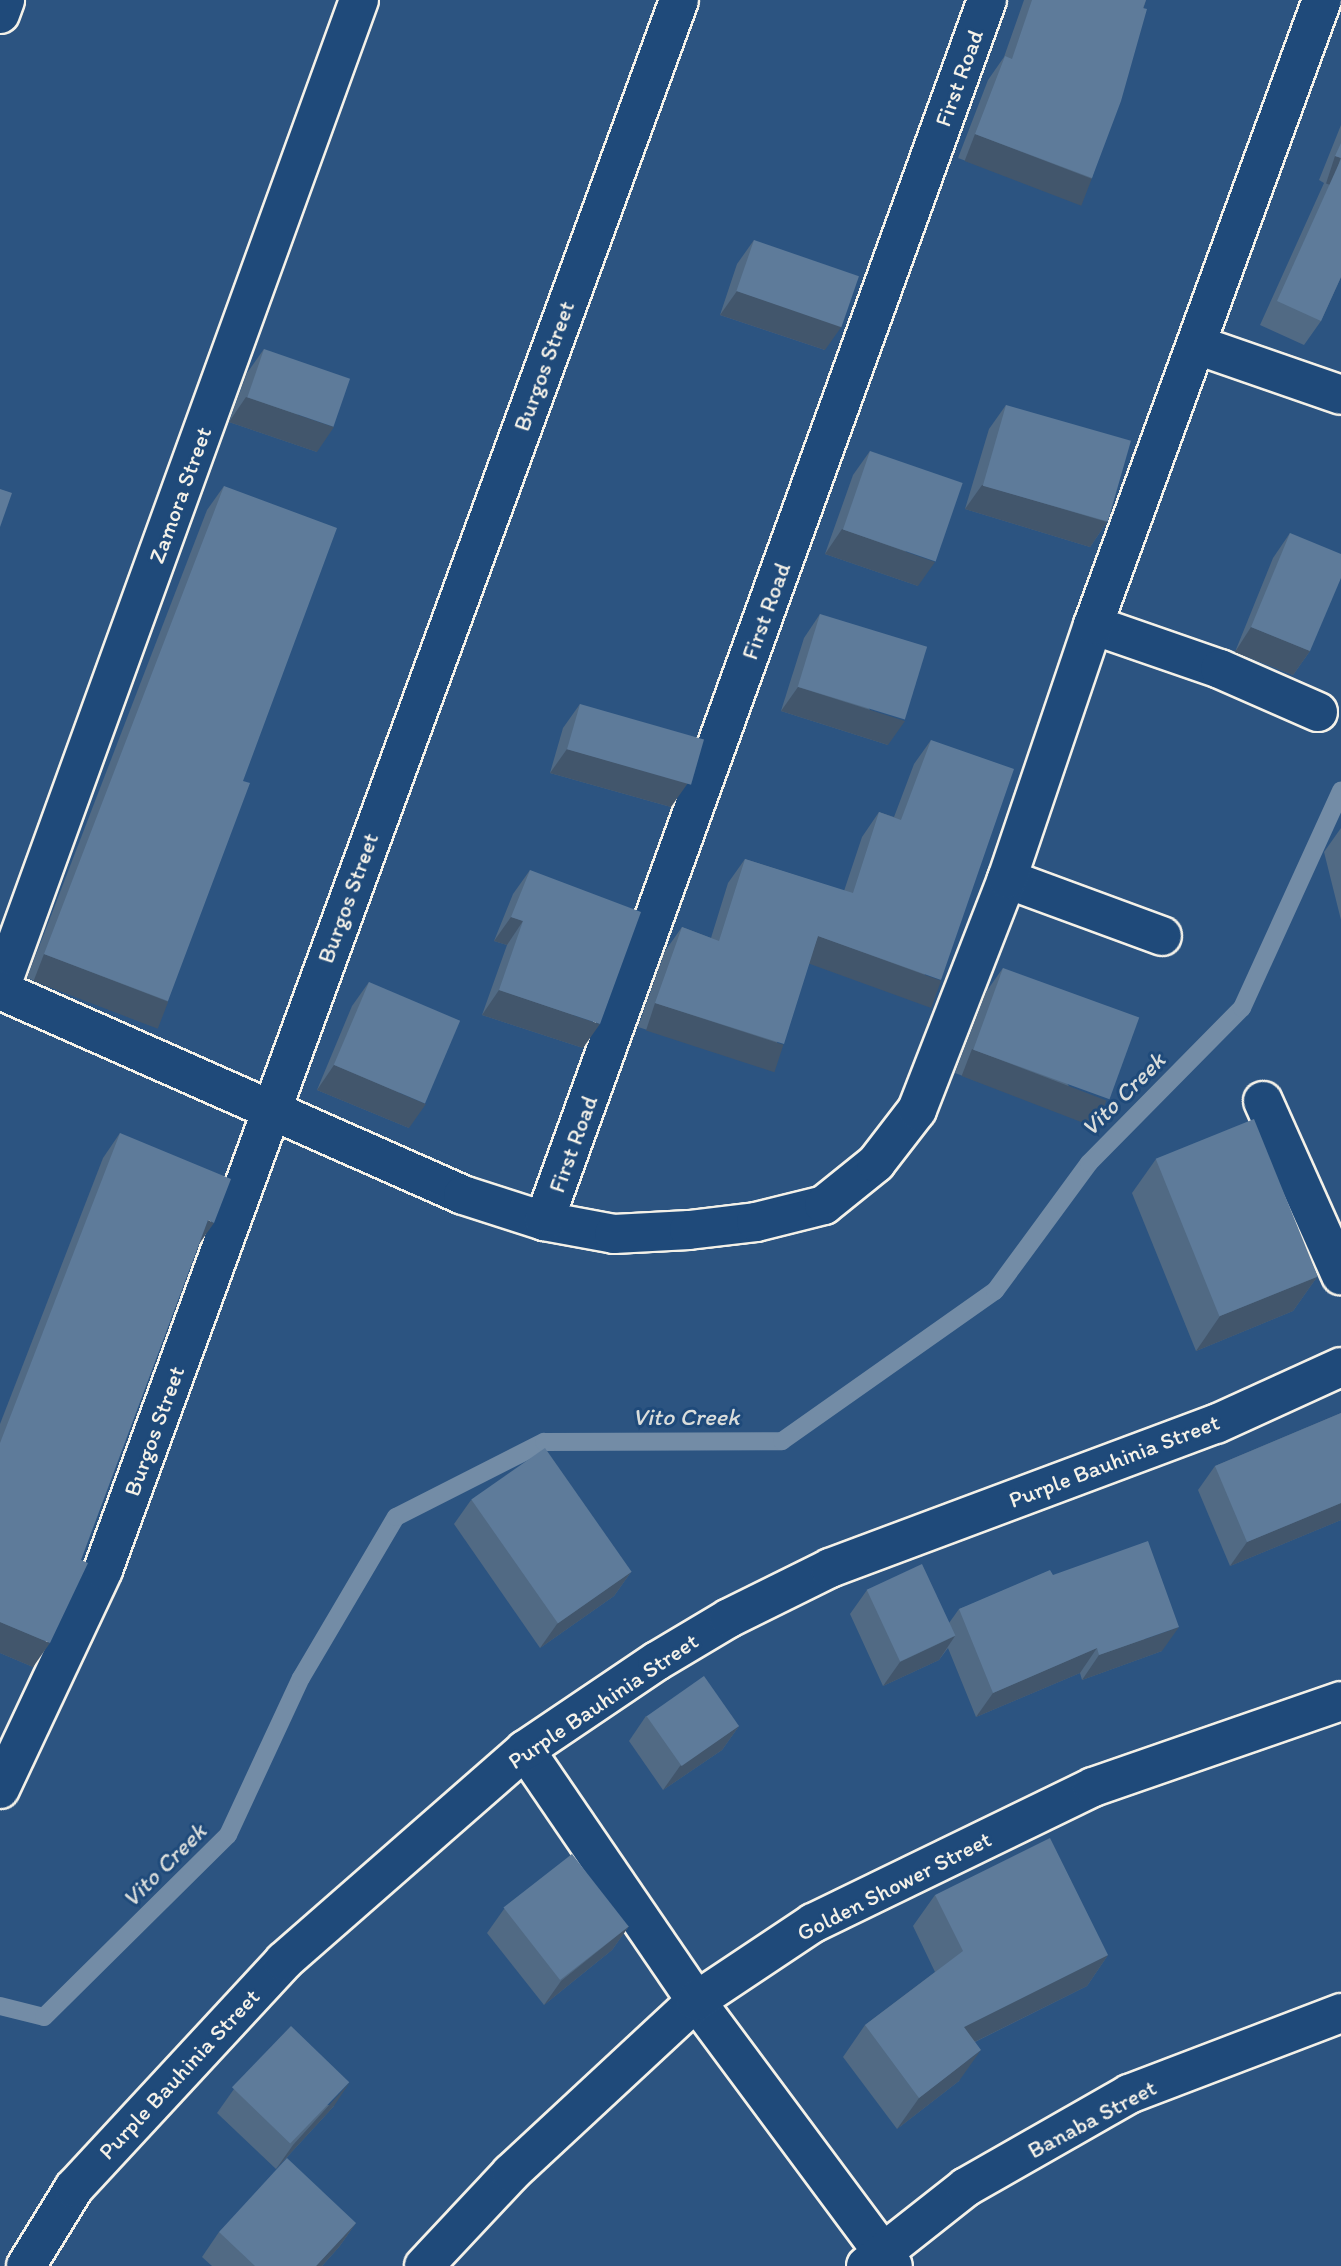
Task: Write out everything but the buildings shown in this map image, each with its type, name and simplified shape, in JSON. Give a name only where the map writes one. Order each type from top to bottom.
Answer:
[{"type":"street","points":[[0,14],[5,0]]},
{"type":"street","name":"Zamora Street","points":[[0,989],[359,0]]},
{"type":"street","name":"Burgos Street","points":[[0,1789],[103,1570],[270,1108],[679,0]]},
{"type":"street","name":"First Road","points":[[544,1221],[987,0]]},
{"type":"street","points":[[0,989],[463,1195],[544,1221],[614,1234],[689,1230],[756,1222],[824,1205],[876,1163],[917,1110],[1007,879],[1093,625],[1322,0]]},
{"type":"street","points":[[1197,345],[1341,395]]},
{"type":"street","points":[[1093,625],[1220,669],[1318,712]]},
{"type":"street","points":[[1007,879],[1162,936]]},
{"type":"street","points":[[1263,1101],[1341,1275]]},
{"type":"street","name":"Purple Bauhinia Street","points":[[26,2266],[74,2188],[284,1961],[525,1750],[717,1625],[831,1568],[1216,1424],[1341,1367]]},
{"type":"street","name":"Golden Shower Street","points":[[424,2266],[511,2174],[696,2001],[813,1923],[1093,1787],[1341,1701]]},
{"type":"street","points":[[525,1750],[696,2001],[880,2261]]},
{"type":"street","name":"Banaba Street","points":[[880,2261],[966,2187],[1129,2094],[1341,2014]]},
{"type":"waterway","name":"Vito Creek","points":[[0,2006],[44,2017],[228,1835],[301,1678],[396,1517],[544,1442],[782,1441],[995,1291],[1089,1163],[1242,1008],[1341,791]]}]
